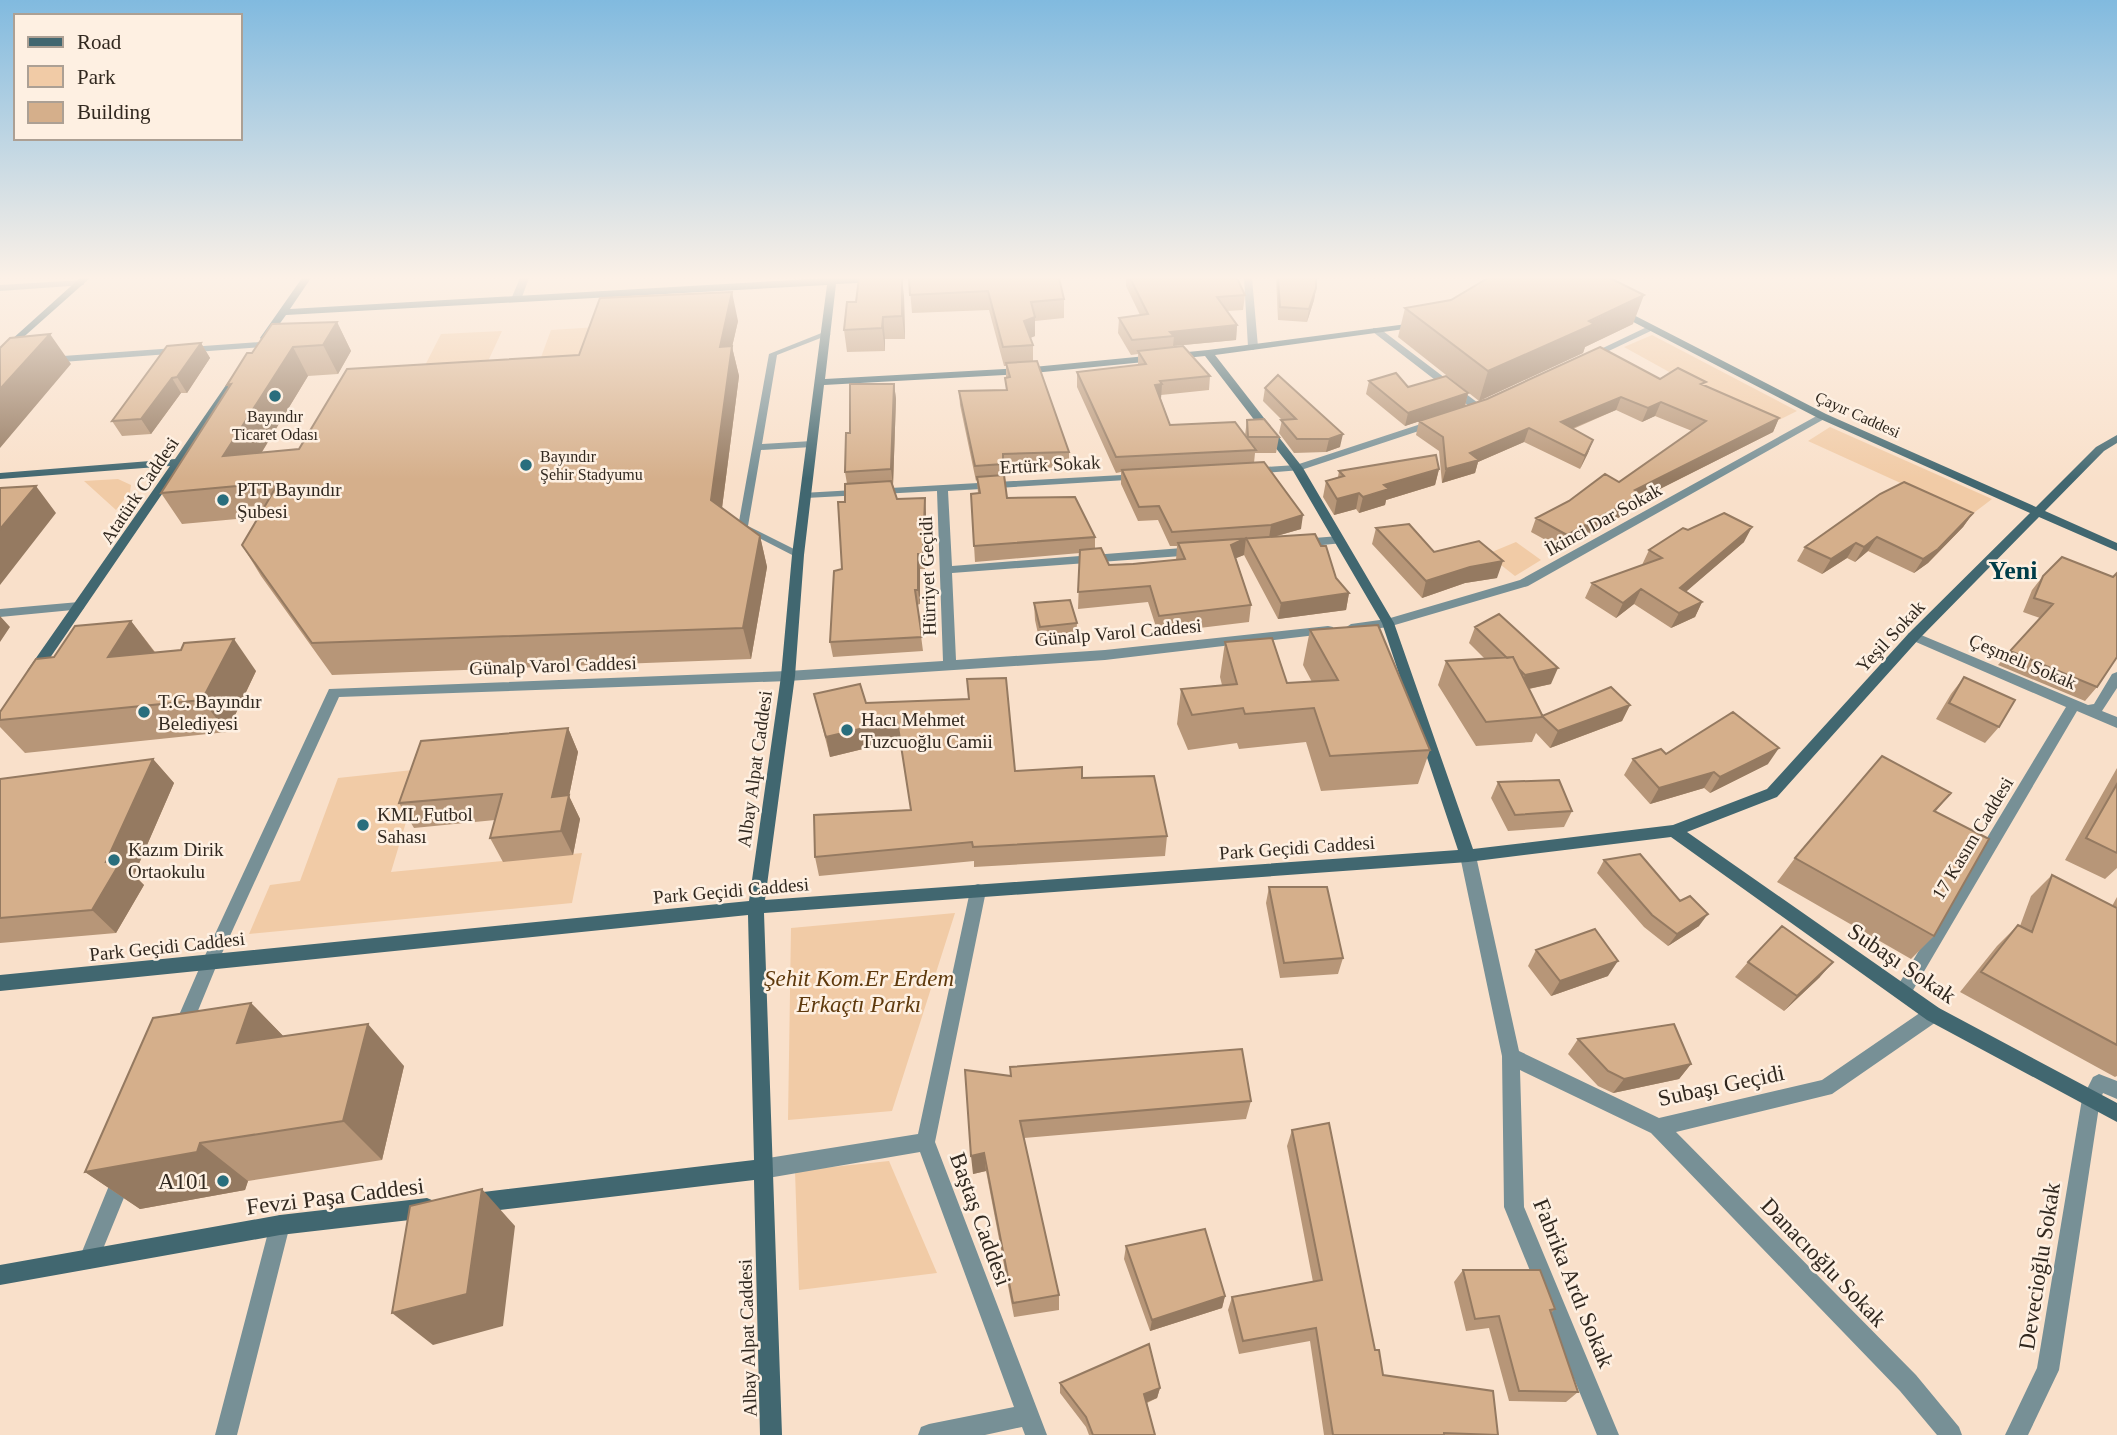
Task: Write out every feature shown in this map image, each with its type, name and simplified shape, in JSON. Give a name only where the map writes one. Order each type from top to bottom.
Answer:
[{"type":"street","name":"Atatürk Caddesi","points":[[24,687],[259,345]]},
{"type":"street","name":"Albay Alpat Caddesi","points":[[771,1435],[756,907],[788,676],[798,555],[826,345]]},
{"type":"street","points":[[821,382],[1023,371],[1269,345]]},
{"type":"street","points":[[1396,345],[1478,408]]},
{"type":"street","points":[[1577,362],[1614,345]]},
{"type":"street","name":"Çayır Caddesi","points":[[1684,345],[1822,416],[2117,547]]},
{"type":"street","points":[[1208,353],[1297,468],[1388,624],[1468,856]]},
{"type":"street","points":[[41,361],[253,354]]},
{"type":"street","points":[[0,364],[14,363]]},
{"type":"street","points":[[1465,412],[1491,402]]},
{"type":"street","name":"İkinci Dar Sokak","points":[[1388,624],[1524,583],[1822,416]]},
{"type":"street","points":[[1242,471],[1297,468],[1452,417]]},
{"type":"street","name":"Yeşil Sokak","points":[[1468,856],[1674,831],[1772,793],[1914,636],[2100,449],[2117,438]]},
{"type":"street","points":[[0,476],[179,462]]},
{"type":"street","name":"Ertürk Sokak","points":[[806,495],[1147,476]]},
{"type":"street","name":"Hürriyet Geçidi","points":[[942,487],[950,664]]},
{"type":"street","points":[[1285,544],[1339,540]]},
{"type":"street","points":[[946,570],[1203,551]]},
{"type":"street","points":[[0,612],[79,606]]},
{"type":"street","name":"Günalp Varol Caddesi","points":[[178,1040],[209,962],[334,692],[788,676],[1105,655],[1388,624]]},
{"type":"street","name":"Çeşmeli Sokak","points":[[1914,636],[2117,723]]},
{"type":"street","name":"17 Kasım Caddesi","points":[[1903,992],[2081,707],[2099,706],[2117,677]]},
{"type":"street","name":"Subaşı Sokak","points":[[1674,831],[1933,1014],[2117,1113]]},
{"type":"street","name":"Park Geçidi Caddesi","points":[[0,983],[756,907],[1468,856]]},
{"type":"street","name":"Fabrika Ardı Sokak","points":[[1468,856],[1511,1056],[1514,1207],[1608,1435]]},
{"type":"street","name":"Baştaş Caddesi","points":[[978,891],[926,1142],[1032,1425]]},
{"type":"street","name":"Subaşı Geçidi","points":[[1511,1056],[1658,1127],[1826,1088],[1933,1014]]},
{"type":"street","points":[[2091,1099],[2099,1083],[2117,1090]]},
{"type":"street","name":"Devecioğlu Sokak","points":[[2015,1435],[2048,1370],[2091,1099]]},
{"type":"street","name":"Danacıoğlu Sokak","points":[[1658,1127],[1908,1382],[1951,1435]]},
{"type":"street","points":[[762,1169],[926,1142]]},
{"type":"street","points":[[89,1259],[126,1169]]},
{"type":"street","name":"Fevzi Paşa Caddesi","points":[[0,1275],[279,1226],[762,1169]]},
{"type":"street","points":[[226,1435],[279,1226]]},
{"type":"street","points":[[929,1435],[1032,1425]]},
{"type":"lane","points":[[797,345],[773,354],[743,527],[798,555]]},
{"type":"lane","points":[[757,447],[813,444]]},
{"type":"green space","points":[[435,345],[496,345],[477,385],[413,389]]},
{"type":"green space","points":[[546,345],[591,345],[584,368],[536,371]]},
{"type":"green space","points":[[1671,345],[1797,411],[1767,426],[1624,347]]},
{"type":"green space","points":[[1830,427],[1992,499],[1971,515],[1808,441]]},
{"type":"green space","points":[[118,479],[131,485],[130,492],[116,510],[84,481]]},
{"type":"green space","points":[[1516,542],[1541,560],[1515,576],[1487,554]]},
{"type":"green space","points":[[422,769],[391,872],[582,853],[572,903],[249,934],[270,885],[300,881],[338,778]]},
{"type":"green space","name":"Şehit Kom.Er Erdem Erkaçtı Parkı","points":[[955,913],[892,1111],[788,1120],[791,928]]},
{"type":"green space","points":[[889,1161],[937,1273],[799,1290],[795,1171]]},
{"type":"building","points":[[3,345],[40,345],[0,389],[0,348]]},
{"type":"building","points":[[200,345],[177,377],[172,378],[141,419],[112,421],[167,346]]},
{"type":"building","name":"Bayındır Şehir Stadyumu","points":[[258,345],[323,345],[293,347],[223,456],[299,449],[347,369],[579,355],[583,345],[732,346],[711,500],[760,536],[743,628],[312,643],[242,545],[279,482],[161,493],[231,384],[227,385],[247,353],[252,353]]},
{"type":"building","points":[[1002,345],[1033,345],[1003,347]]},
{"type":"building","points":[[1454,345],[1547,345],[1488,371]]},
{"type":"building","points":[[1183,346],[1210,376],[1160,381],[1162,384],[1155,385],[1170,425],[1235,422],[1256,450],[1116,457],[1077,372],[1146,364],[1138,351]]},
{"type":"building","points":[[1600,347],[1660,379],[1678,368],[1706,382],[1701,384],[1779,418],[1635,490],[1642,494],[1567,535],[1536,518],[1569,501],[1605,474],[1619,482],[1706,421],[1661,402],[1648,408],[1621,397],[1561,422],[1593,440],[1585,456],[1529,428],[1470,453],[1479,460],[1446,469],[1443,437],[1419,421],[1487,399]]},
{"type":"building","points":[[1037,361],[1069,452],[1003,454],[1003,464],[975,466],[959,391],[1007,390],[1005,378],[1010,377],[1006,363]]},
{"type":"building","points":[[1396,373],[1408,387],[1446,376],[1468,393],[1408,413],[1369,381]]},
{"type":"building","points":[[1278,375],[1343,434],[1329,439],[1297,439],[1281,420],[1296,419],[1265,388]]},
{"type":"building","points":[[850,384],[894,384],[891,469],[845,472],[846,433],[850,433]]},
{"type":"building","points":[[1264,419],[1279,437],[1248,437],[1247,420]]},
{"type":"building","points":[[1436,455],[1439,469],[1384,485],[1389,489],[1363,497],[1359,493],[1337,499],[1326,481],[1344,476],[1339,471]]},
{"type":"building","points":[[1264,462],[1303,515],[1271,525],[1172,532],[1159,506],[1139,507],[1122,470]]},
{"type":"building","points":[[1004,475],[1007,498],[1075,497],[1095,537],[974,546],[971,494],[980,493],[977,477]]},
{"type":"building","points":[[891,481],[897,499],[925,498],[923,554],[918,554],[918,590],[915,590],[922,637],[830,642],[834,571],[842,569],[838,502],[845,502],[845,484]]},
{"type":"building","points":[[1904,482],[1973,513],[1938,549],[1923,559],[1877,537],[1864,547],[1856,543],[1831,559],[1805,547],[1880,494]]},
{"type":"building","points":[[36,486],[0,529],[0,488]]},
{"type":"building","points":[[1724,513],[1752,527],[1680,588],[1702,602],[1679,613],[1641,589],[1623,603],[1592,583],[1662,558],[1649,550],[1683,528],[1688,530]]},
{"type":"building","points":[[1409,524],[1434,552],[1479,541],[1503,561],[1470,567],[1426,581],[1376,528]]},
{"type":"building","points":[[1315,534],[1321,546],[1326,546],[1336,578],[1349,593],[1281,603],[1246,539]]},
{"type":"building","points":[[1245,539],[1231,545],[1251,605],[1159,616],[1150,586],[1078,592],[1080,550],[1101,548],[1109,565],[1133,564],[1185,559],[1178,543]]},
{"type":"building","points":[[2062,557],[2113,577],[2117,573],[2117,657],[2097,687],[2010,651],[2053,604],[2034,598],[2043,576]]},
{"type":"building","points":[[1070,600],[1077,623],[1040,627],[1034,603]]},
{"type":"building","points":[[1499,614],[1558,668],[1525,675],[1513,657],[1507,658],[1475,627]]},
{"type":"building","points":[[131,621],[108,657],[181,650],[184,643],[234,639],[202,700],[0,720],[0,712],[36,659],[54,657],[75,626]]},
{"type":"building","points":[[1378,625],[1430,750],[1330,756],[1314,708],[1245,714],[1243,708],[1192,715],[1181,689],[1237,684],[1225,642],[1272,638],[1287,683],[1338,680],[1310,630]]},
{"type":"building","points":[[1513,657],[1543,717],[1486,722],[1446,661]]},
{"type":"building","points":[[1964,677],[2015,700],[1999,727],[1949,703]]},
{"type":"building","points":[[1006,678],[1015,771],[1082,767],[1082,778],[1154,776],[1167,836],[973,847],[972,842],[815,857],[814,815],[911,810],[897,720],[826,737],[814,694],[860,684],[866,703],[969,699],[967,679]]},
{"type":"building","points":[[1611,687],[1630,705],[1558,731],[1542,716]]},
{"type":"building","points":[[1733,712],[1779,748],[1720,777],[1714,772],[1659,788],[1633,759],[1661,749],[1666,754]]},
{"type":"building","points":[[568,728],[552,797],[569,795],[561,831],[490,838],[502,794],[399,803],[421,741]]},
{"type":"building","points":[[1882,756],[1951,793],[1934,811],[1989,839],[1934,936],[1795,858]]},
{"type":"building","points":[[153,759],[106,862],[121,861],[92,910],[0,918],[0,779]]},
{"type":"building","points":[[1559,780],[1572,811],[1515,815],[1498,782]]},
{"type":"building","points":[[2117,784],[2117,853],[2086,838]]},
{"type":"building","points":[[1640,854],[1680,901],[1690,896],[1708,914],[1677,934],[1652,915],[1604,860]]},
{"type":"building","points":[[2052,875],[2117,908],[2117,1045],[1981,972],[2018,925],[2032,932]]},
{"type":"building","points":[[1269,887],[1327,887],[1343,958],[1284,963]]},
{"type":"building","points":[[1782,926],[1833,962],[1797,996],[1748,962]]},
{"type":"building","points":[[1595,929],[1618,961],[1560,981],[1536,950]]},
{"type":"building","points":[[251,1003],[237,1043],[368,1024],[343,1121],[200,1143],[197,1152],[85,1172],[153,1018]]},
{"type":"building","points":[[1674,1024],[1691,1064],[1624,1079],[1608,1071],[1578,1039]]},
{"type":"building","points":[[1242,1049],[1251,1101],[1020,1121],[1059,1295],[1013,1303],[984,1153],[971,1156],[965,1070],[1011,1076],[1010,1067]]},
{"type":"building","points":[[1329,1123],[1375,1350],[1379,1350],[1383,1375],[1493,1391],[1498,1435],[1333,1435],[1316,1328],[1243,1341],[1232,1297],[1322,1280],[1292,1130]]},
{"type":"building","points":[[482,1189],[467,1294],[392,1313],[410,1206]]},
{"type":"building","points":[[1205,1229],[1225,1296],[1152,1320],[1126,1246]]},
{"type":"building","points":[[1463,1270],[1540,1270],[1555,1309],[1550,1310],[1578,1392],[1519,1391],[1499,1316],[1475,1319]]},
{"type":"building","points":[[1149,1344],[1160,1388],[1144,1394],[1155,1435],[1093,1435],[1086,1417],[1060,1383]]},
{"type":"place","name":"Bayındır Ticaret Odası","points":[[275,396]]},
{"type":"place","name":"Bayındır Şehir Stadyumu","points":[[526,465]]},
{"type":"place","name":"PTT Bayındır Şubesi","points":[[223,500]]},
{"type":"place","name":"T.C. Bayındır Belediyesi","points":[[144,712]]},
{"type":"place","name":"Hacı Mehmet Tuzcuoğlu Camii","points":[[847,730]]},
{"type":"place","name":"KML Futbol Sahası","points":[[363,825]]},
{"type":"place","name":"Kazım Dirik Ortaokulu","points":[[114,860]]},
{"type":"place","name":"A101","points":[[223,1181]]},
{"type":"district","name":"Yeni","points":[[2013,570]]}]
